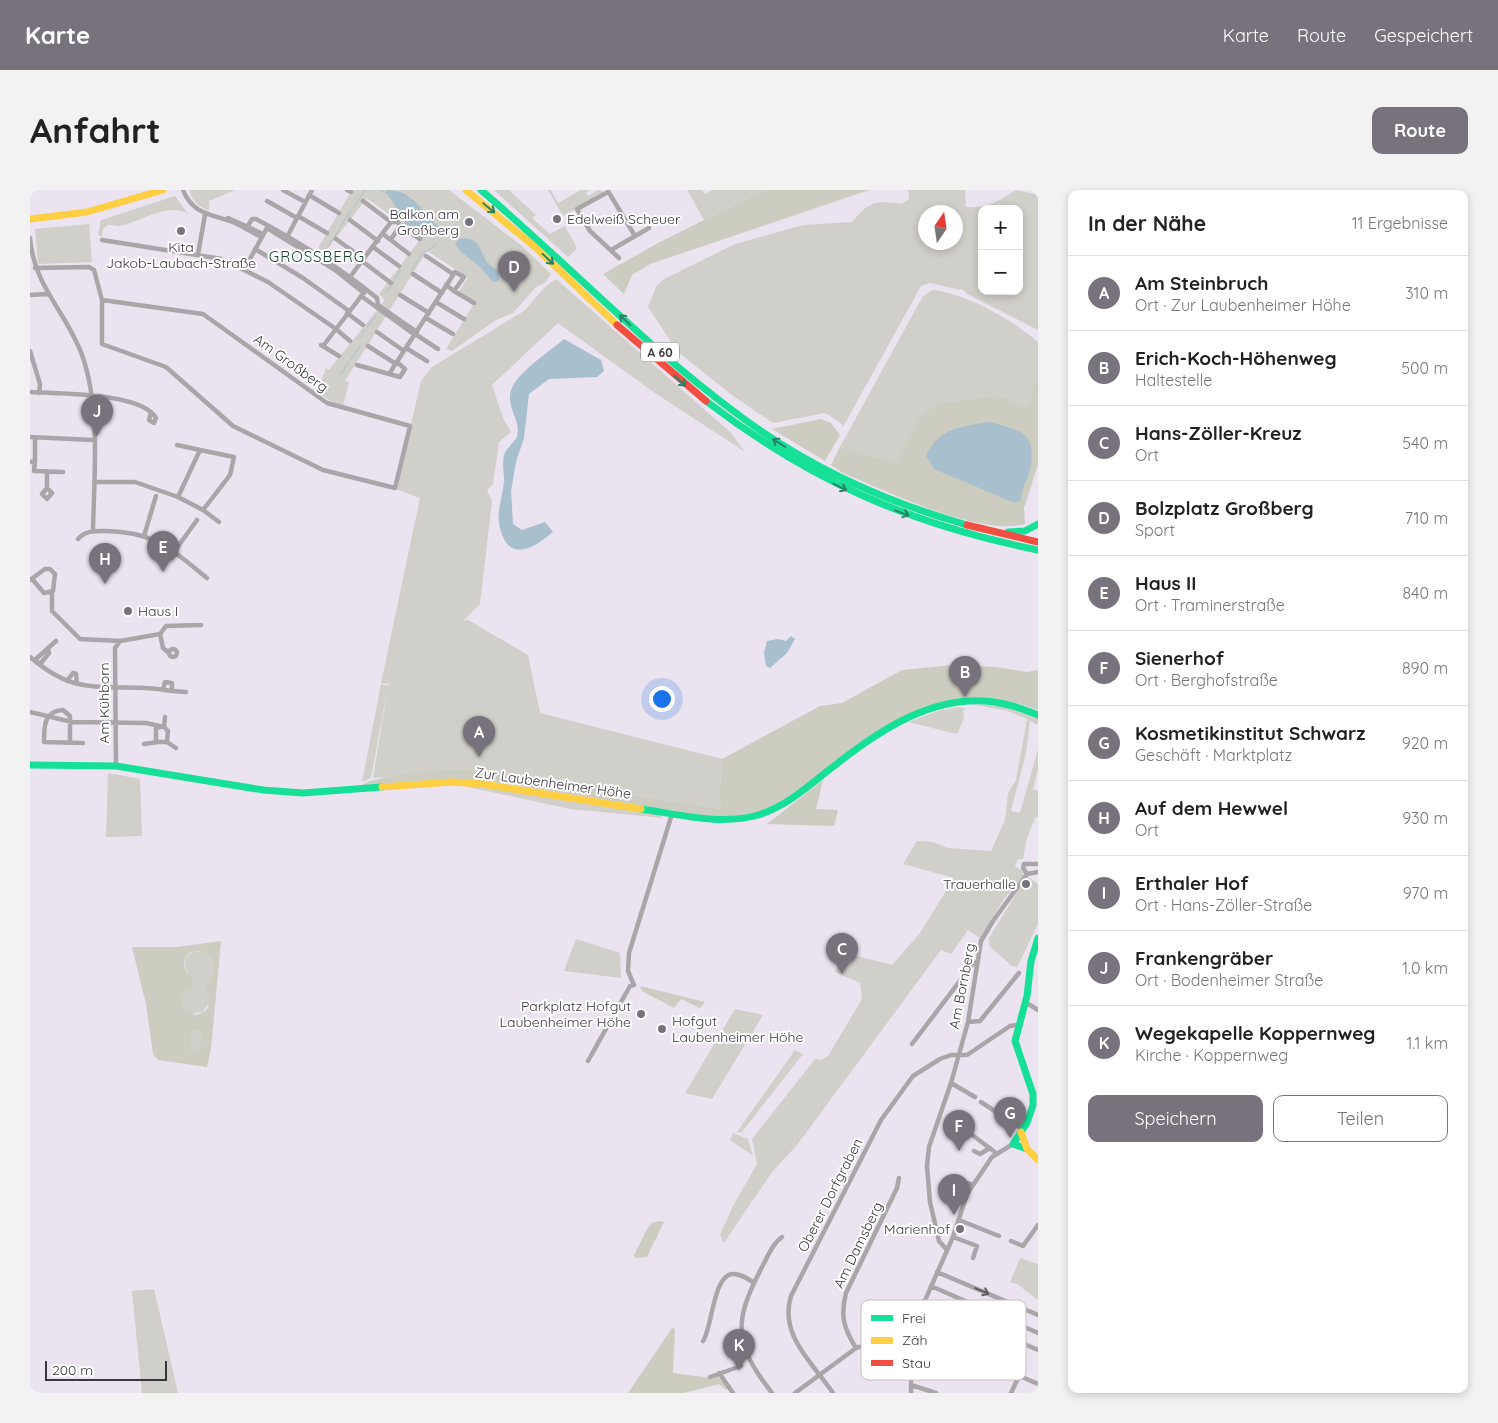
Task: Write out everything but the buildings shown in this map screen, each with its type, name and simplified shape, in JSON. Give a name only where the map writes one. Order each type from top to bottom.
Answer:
[{"type":"main road","points":[[30,219],[91,211],[163,190]]},
{"type":"main road","name":"A 60","points":[[466,190],[536,249],[697,395],[745,432],[824,479],[882,506],[932,524],[993,542],[1038,550]]},
{"type":"main road","name":"A 60","points":[[481,190],[704,389],[766,435],[828,471],[914,509],[993,532],[1038,542]]},
{"type":"main road","name":"A 60","points":[[993,532],[1020,532],[1038,524]]},
{"type":"main road","name":"Zur Laubenheimer Höhe","points":[[30,765],[116,766],[263,790],[303,793],[452,782],[482,784],[672,814],[722,819],[765,813],[794,798],[872,736],[906,716],[931,707],[959,701],[984,701],[1014,706],[1038,715]]},
{"type":"main road","points":[[1027,1149],[1012,1144],[1031,1114],[1036,1093],[1016,1047],[1018,1025],[1026,1002],[1031,961],[1038,938]]},
{"type":"main road","points":[[1021,1131],[1027,1149],[1038,1160]]},
{"type":"street","points":[[183,190],[193,207],[207,216],[228,218],[262,236]]},
{"type":"street","points":[[284,190],[305,202]]},
{"type":"street","points":[[287,237],[312,190]]},
{"type":"street","points":[[619,258],[590,231],[577,209],[608,191],[635,236]]},
{"type":"street","points":[[309,195],[339,213]]},
{"type":"street","points":[[267,201],[328,233]]},
{"type":"street","points":[[363,201],[391,222],[398,222],[400,226],[420,239]]},
{"type":"street","points":[[198,254],[207,216]]},
{"type":"street","points":[[247,227],[255,218],[287,237],[349,278],[377,307],[438,349]]},
{"type":"street","points":[[350,220],[378,241]]},
{"type":"street","points":[[349,278],[391,222]]},
{"type":"street","points":[[391,239],[400,226]]},
{"type":"street","points":[[245,268],[268,227]]},
{"type":"street","points":[[611,250],[649,228]]},
{"type":"street","points":[[109,241],[110,234]]},
{"type":"street","points":[[383,234],[409,254]]},
{"type":"street","points":[[30,238],[35,268],[48,294],[74,335],[83,358],[92,396],[93,531]]},
{"type":"street","points":[[336,239],[391,283]]},
{"type":"street","points":[[102,240],[222,258],[245,268],[292,297],[350,341]]},
{"type":"street","points":[[373,247],[399,266]]},
{"type":"street","points":[[255,249],[303,278],[363,325]]},
{"type":"street","points":[[426,256],[453,274],[455,272],[464,277],[454,291]]},
{"type":"street","points":[[35,268],[89,267],[96,272],[102,300]]},
{"type":"street","points":[[413,274],[442,293]]},
{"type":"street","points":[[390,374],[453,274]]},
{"type":"street","points":[[446,285],[474,303]]},
{"type":"street","points":[[338,356],[322,346],[364,293]]},
{"type":"street","points":[[364,293],[378,300],[377,307]]},
{"type":"street","points":[[30,295],[48,294]]},
{"type":"street","points":[[400,295],[453,334]]},
{"type":"street","name":"Am Großberg","points":[[102,300],[204,314],[327,403],[410,426],[395,488],[323,470],[233,426],[166,367],[102,344],[102,300]]},
{"type":"street","points":[[436,302],[464,319]]},
{"type":"street","points":[[377,332],[427,361]]},
{"type":"street","points":[[357,365],[400,377],[405,369],[368,346]]},
{"type":"street","points":[[30,351],[40,384],[39,393]]},
{"type":"street","points":[[30,392],[92,396],[128,402],[150,412]]},
{"type":"street","points":[[63,472],[32,471],[33,438],[93,440]]},
{"type":"street","points":[[177,445],[234,457],[230,475],[203,510]]},
{"type":"street","points":[[178,496],[200,450]]},
{"type":"street","points":[[47,472],[47,488]]},
{"type":"street","points":[[94,482],[135,482],[178,496],[203,510],[219,522]]},
{"type":"street","points":[[144,536],[156,496]]},
{"type":"street","points":[[174,552],[197,520]]},
{"type":"street","points":[[78,539],[83,533],[93,531],[124,531],[144,536],[174,552],[207,578]]},
{"type":"street","points":[[52,592],[44,593],[31,580],[45,569],[50,569],[54,574],[52,611],[80,639],[120,641],[160,634],[166,626],[201,625]]},
{"type":"street","points":[[160,634],[163,648],[169,653]]},
{"type":"street","points":[[37,663],[36,659],[56,641]]},
{"type":"street","name":"Am Kühborn","points":[[116,766],[115,648],[120,641]]},
{"type":"street","points":[[30,657],[52,675],[78,684],[92,687],[186,692]]},
{"type":"street","points":[[66,681],[73,673],[76,674],[78,684]]},
{"type":"street","points":[[70,742],[72,722],[70,716],[63,710],[51,712],[47,717],[44,742],[83,743]]},
{"type":"street","points":[[30,712],[72,722],[146,724],[163,727],[168,732],[167,742]]},
{"type":"street","points":[[163,727],[165,717]]},
{"type":"street","points":[[158,742],[156,740],[156,728],[163,727]]},
{"type":"street","points":[[144,744],[167,742],[176,748]]},
{"type":"street","points":[[588,1061],[630,986],[634,985],[628,970],[629,953],[672,814]]},
{"type":"street","name":"Am Bornberg","points":[[947,1250],[940,1242],[930,1202],[927,1166],[931,1140],[951,1082],[968,1022],[980,945],[985,933],[1027,874],[1022,867],[1024,864],[1038,864]]},
{"type":"street","points":[[1027,874],[1038,872]]},
{"type":"street","points":[[912,1044],[972,965],[978,961]]},
{"type":"street","points":[[968,1022],[980,1021],[1019,973]]},
{"type":"street","points":[[1026,1002],[1038,1010]]},
{"type":"street","name":"Oberer Dorfgraben","points":[[833,1393],[791,1334],[787,1314],[791,1296],[883,1117],[917,1073],[940,1059],[951,1055],[967,1055],[1010,1026],[1018,1025]]},
{"type":"street","points":[[951,1082],[975,1097]]},
{"type":"street","points":[[981,1102],[1021,1131]]},
{"type":"street","points":[[966,1130],[996,1153]]},
{"type":"street","points":[[924,1300],[953,1237],[971,1184],[996,1153],[1012,1144]]},
{"type":"street","points":[[974,1151],[980,1154],[990,1148]]},
{"type":"street","name":"Am Damsberg","points":[[856,1348],[844,1327],[846,1293],[898,1188],[899,1178]]},
{"type":"street","points":[[949,1180],[971,1184]]},
{"type":"street","points":[[959,1220],[999,1236]]},
{"type":"street","points":[[1011,1241],[1023,1246],[1038,1225]]},
{"type":"street","points":[[772,1393],[751,1366],[742,1341],[741,1320],[743,1308],[754,1283],[775,1244],[782,1237]]},
{"type":"street","points":[[953,1237],[977,1246],[973,1258]]},
{"type":"street","points":[[937,1272],[1003,1300]]},
{"type":"street","points":[[703,1341],[708,1332],[710,1313],[724,1280],[729,1274],[734,1274],[754,1283]]},
{"type":"street","points":[[931,1286],[963,1300]]},
{"type":"street","points":[[1026,1310],[1038,1315]]},
{"type":"street","points":[[1026,1328],[1038,1333]]},
{"type":"street","points":[[1026,1345],[1038,1350]]},
{"type":"street","points":[[795,1393],[856,1348],[861,1347]]},
{"type":"street","points":[[710,1377],[741,1366]]},
{"type":"street","points":[[719,1373],[733,1393]]},
{"type":"street","points":[[1026,1379],[1038,1384]]},
{"type":"street","points":[[911,1380],[911,1393]]},
{"type":"street","points":[[1011,1393],[1017,1380]]},
{"type":"street","points":[[911,1385],[936,1393]]},
{"type":"shaded area","points":[[190,190],[235,190],[209,201],[209,211],[196,203],[190,194]]},
{"type":"shaded area","points":[[352,190],[449,190],[522,246],[551,274],[546,282],[536,287],[513,313],[496,320],[452,351],[446,349],[475,302],[459,292],[468,277],[427,251],[345,381],[349,382],[343,406],[332,402],[317,392],[326,368],[329,370],[385,300],[379,294],[421,238],[367,198],[325,252],[318,248]]},
{"type":"shaded area","points":[[494,190],[509,190],[536,215],[532,218],[550,234],[565,226],[577,248],[568,257]]},
{"type":"shaded area","points":[[548,190],[551,190],[558,203],[581,190],[590,190],[586,192],[588,196],[598,190],[606,192],[563,216]]},
{"type":"shaded area","points":[[687,190],[702,190],[705,194],[712,190],[764,190],[704,220]]},
{"type":"shaded area","points":[[764,190],[869,190],[650,264],[632,275],[624,294],[603,274],[658,243]]},
{"type":"shaded area","points":[[908,190],[965,190],[966,207],[978,207],[978,295],[1023,295],[1023,205],[988,205],[1017,190],[1038,195],[1038,330],[967,294],[962,289],[930,283],[921,286],[843,427],[841,423],[825,413],[773,423],[733,396],[678,352],[648,307],[656,287],[664,279],[735,244],[803,225],[852,222],[868,206],[879,202],[902,204],[909,199]]},
{"type":"shaded area","points":[[175,196],[188,214],[172,210],[163,211],[127,224],[119,226],[108,225],[103,229],[102,237],[98,235],[101,220]]},
{"type":"shaded area","points":[[89,224],[92,262],[38,264],[35,229]]},
{"type":"shaded area","points":[[556,279],[730,432],[745,452],[652,391],[558,323],[492,385],[503,418],[511,432],[499,442],[493,484],[487,490],[492,501],[480,604],[463,621],[468,620],[528,655],[540,713],[722,759],[719,800],[722,809],[471,770],[373,778],[390,678],[388,684],[381,683],[420,498],[396,488],[421,381],[432,367],[524,311],[545,287]]},
{"type":"shaded area","points":[[933,290],[946,292],[975,302],[1016,325],[1038,342],[1038,383],[1034,383],[1030,403],[1026,406],[1000,396],[896,465],[840,447],[923,296]]},
{"type":"shaded area","points":[[1034,383],[1038,383],[1038,464],[1024,508],[1025,524],[1006,526],[984,524],[959,518],[883,490],[843,473],[831,465],[840,447],[896,464],[921,416],[938,404],[1000,396],[1026,406],[1030,403]]},
{"type":"shaded area","points":[[821,419],[831,423],[840,435],[825,461],[772,429]]},
{"type":"shaded area","points":[[953,665],[996,667],[1027,672],[1038,670],[1038,710],[1006,701],[977,697],[950,700],[925,707],[900,718],[876,733],[787,800],[748,814],[714,817],[487,781],[438,780],[361,786],[368,782],[396,775],[431,771],[471,770],[722,809],[719,800],[722,759],[820,706],[842,703],[902,670]]},
{"type":"shaded area","points":[[381,684],[388,686],[371,778],[362,782]]},
{"type":"shaded area","points":[[971,704],[1006,706],[1038,718],[1038,725],[1030,721],[1026,753],[1011,811],[1020,813],[1038,749],[1038,769],[1033,789],[1038,791],[1038,817],[1035,817],[1026,841],[1023,859],[1018,859],[1015,866],[1023,872],[1023,876],[1004,899],[980,938],[968,930],[951,954],[941,950],[797,1145],[772,1172],[724,1243],[720,1235],[733,1206],[757,1164],[752,1139],[815,1059],[821,1060],[828,1056],[862,999],[860,983],[835,972],[846,953],[892,965],[920,933],[954,878],[903,864],[917,841],[933,842],[948,848],[991,851],[1005,820],[1008,793],[1016,780],[1027,719],[1008,711]]},
{"type":"shaded area","points":[[959,707],[966,709],[963,711],[964,718],[957,734],[908,722],[939,711]]},
{"type":"shaded area","points":[[108,773],[140,779],[142,836],[106,837]]},
{"type":"shaded area","points":[[823,780],[816,809],[838,810],[834,826],[767,824]]},
{"type":"shaded area","points":[[459,785],[504,790],[656,814],[664,818],[570,809]]},
{"type":"shaded area","points":[[1027,876],[1038,884],[1038,924],[1017,967],[1012,966],[989,946],[989,938]]},
{"type":"shaded area","points":[[576,939],[620,953],[621,978],[564,971]]},
{"type":"shaded area","points":[[221,941],[211,1049],[207,1067],[158,1060],[153,1054],[146,1004],[132,947],[177,947]],"holes":[[[200,951],[210,956],[214,966],[207,985],[208,1007],[202,1013],[195,1015],[183,1008],[180,998],[185,991],[194,986],[191,984],[194,980],[184,967],[185,959],[190,952]],[[196,1030],[203,1033],[199,1052],[191,1054],[191,1034]]]},
{"type":"shaded area","points":[[195,951],[208,953],[214,966],[207,985],[210,1001],[203,1012],[191,1014],[179,1002],[181,994],[191,984],[185,966],[186,957]]},
{"type":"shaded area","points":[[640,986],[705,1002],[700,1008],[681,999],[674,1008],[642,991]]},
{"type":"shaded area","points":[[735,1009],[763,1015],[712,1099],[685,1093]]},
{"type":"shaded area","points":[[196,1030],[203,1033],[200,1052],[191,1054],[191,1034]]},
{"type":"shaded area","points":[[795,1050],[803,1054],[741,1133],[737,1132]]},
{"type":"shaded area","points":[[733,1133],[748,1139],[753,1156],[730,1140]]},
{"type":"shaded area","points":[[653,1222],[664,1222],[647,1257],[635,1258],[634,1255],[647,1229]]},
{"type":"shaded area","points":[[1020,1258],[1038,1264],[1038,1300],[1017,1284],[1010,1282]]},
{"type":"shaded area","points":[[154,1289],[178,1393],[142,1393],[132,1291]]},
{"type":"shaded area","points":[[672,1328],[675,1329],[673,1373],[711,1378],[717,1376],[728,1388],[726,1390],[719,1384],[684,1393],[628,1393]]},
{"type":"water","points":[[387,190],[404,194],[416,202],[438,226],[435,235],[421,238],[403,225],[405,222],[385,192]]},
{"type":"water","points":[[464,238],[475,241],[478,244],[486,260],[499,271],[499,280],[495,282],[490,279],[478,265],[458,248],[455,244],[459,239]]},
{"type":"water","points":[[564,339],[601,360],[604,371],[597,377],[549,379],[529,394],[524,438],[516,462],[511,491],[513,524],[522,530],[545,522],[553,532],[536,544],[520,550],[507,544],[502,536],[499,523],[499,508],[504,481],[504,455],[516,439],[518,430],[511,407],[510,395],[512,388],[521,375]]},
{"type":"water","points":[[990,422],[1020,432],[1030,442],[1031,460],[1029,474],[1022,490],[1021,500],[1015,503],[934,469],[926,456],[937,439],[944,434],[961,427]]},
{"type":"water","points":[[791,636],[795,639],[787,653],[770,668],[766,666],[764,653],[767,641],[778,639],[786,641]]},
{"type":"waterway","points":[[360,198],[365,190],[370,190]]},
{"type":"waterway","points":[[378,190],[385,192]]},
{"type":"waterway","points":[[354,207],[359,199]]},
{"type":"waterway","points":[[346,218],[351,210]]},
{"type":"waterway","points":[[340,227],[345,219]]},
{"type":"waterway","points":[[334,238],[339,230]]},
{"type":"waterway","points":[[328,247],[333,239]]},
{"type":"waterway","points":[[423,253],[436,245]]},
{"type":"waterway","points":[[411,271],[422,254]]},
{"type":"waterway","points":[[393,282],[400,271]]},
{"type":"waterway","points":[[386,292],[391,286]]},
{"type":"waterway","points":[[367,327],[376,316]]},
{"type":"waterway","points":[[360,338],[366,329]]},
{"type":"waterway","points":[[351,359],[360,347]]},
{"type":"waterway","points":[[340,375],[349,362]]},
{"type":"traffic: fast","points":[[481,190],[640,334],[706,390],[766,434],[792,451],[848,481],[877,494],[967,525]]},
{"type":"traffic: fast","points":[[706,401],[784,454],[863,496],[904,513],[946,527],[1038,550]]},
{"type":"traffic: fast","points":[[1008,532],[1025,531],[1038,524]]},
{"type":"traffic: fast","points":[[641,809],[714,819],[744,818],[758,815],[793,797],[866,742],[888,728],[910,716],[934,707],[958,702],[983,701],[1013,706],[1038,715]]},
{"type":"traffic: fast","points":[[30,765],[116,766],[263,790],[303,793],[382,787]]},
{"type":"traffic: fast","points":[[1027,1149],[1013,1144],[1027,1123],[1033,1105],[1033,1094],[1015,1041],[1027,996],[1031,961],[1038,938]]},
{"type":"traffic: slow","points":[[30,219],[87,212],[163,190]]},
{"type":"traffic: slow","points":[[466,190],[535,247],[617,325]]},
{"type":"traffic: slow","points":[[382,787],[452,782],[482,784],[641,809]]},
{"type":"traffic: slow","points":[[1021,1132],[1027,1149],[1038,1160]]},
{"type":"traffic: jam","points":[[617,325],[706,401]]},
{"type":"traffic: jam","points":[[967,525],[1038,542]]},
{"type":"place","name":"Edelweiß Scheuer","points":[[557,219]]},
{"type":"place","name":"Balkon am Großberg","points":[[469,222]]},
{"type":"place","name":"Kita Jakob-Laubach-Straße","points":[[181,231]]},
{"type":"place","name":"Bolzplatz Großberg","points":[[514,292]]},
{"type":"place","name":"Frankengräber","points":[[97,436]]},
{"type":"place","name":"Haus II","points":[[163,572]]},
{"type":"place","name":"Auf dem Hewwel","points":[[105,584]]},
{"type":"place","name":"Haus I","points":[[128,611]]},
{"type":"place","name":"Erich-Koch-Höhenweg","points":[[965,697]]},
{"type":"place","name":"Am Steinbruch","points":[[479,757]]},
{"type":"place","name":"Trauerhalle","points":[[1026,884]]},
{"type":"place","name":"Hans-Zöller-Kreuz","points":[[842,974]]},
{"type":"place","name":"Parkplatz Hofgut Laubenheimer Höhe","points":[[641,1014]]},
{"type":"place","name":"Hofgut Laubenheimer Höhe","points":[[662,1029]]},
{"type":"place","name":"Kosmetikinstitut Schwarz","points":[[1010,1138]]},
{"type":"place","name":"Sienerhof","points":[[959,1151]]},
{"type":"place","name":"Erthaler Hof","points":[[954,1215]]},
{"type":"place","name":"Marienhof","points":[[960,1229]]},
{"type":"place","name":"Wegekapelle Koppernweg","points":[[739,1370]]},
{"type":"district","name":"GROSSBERG","points":[[317,256]]}]
